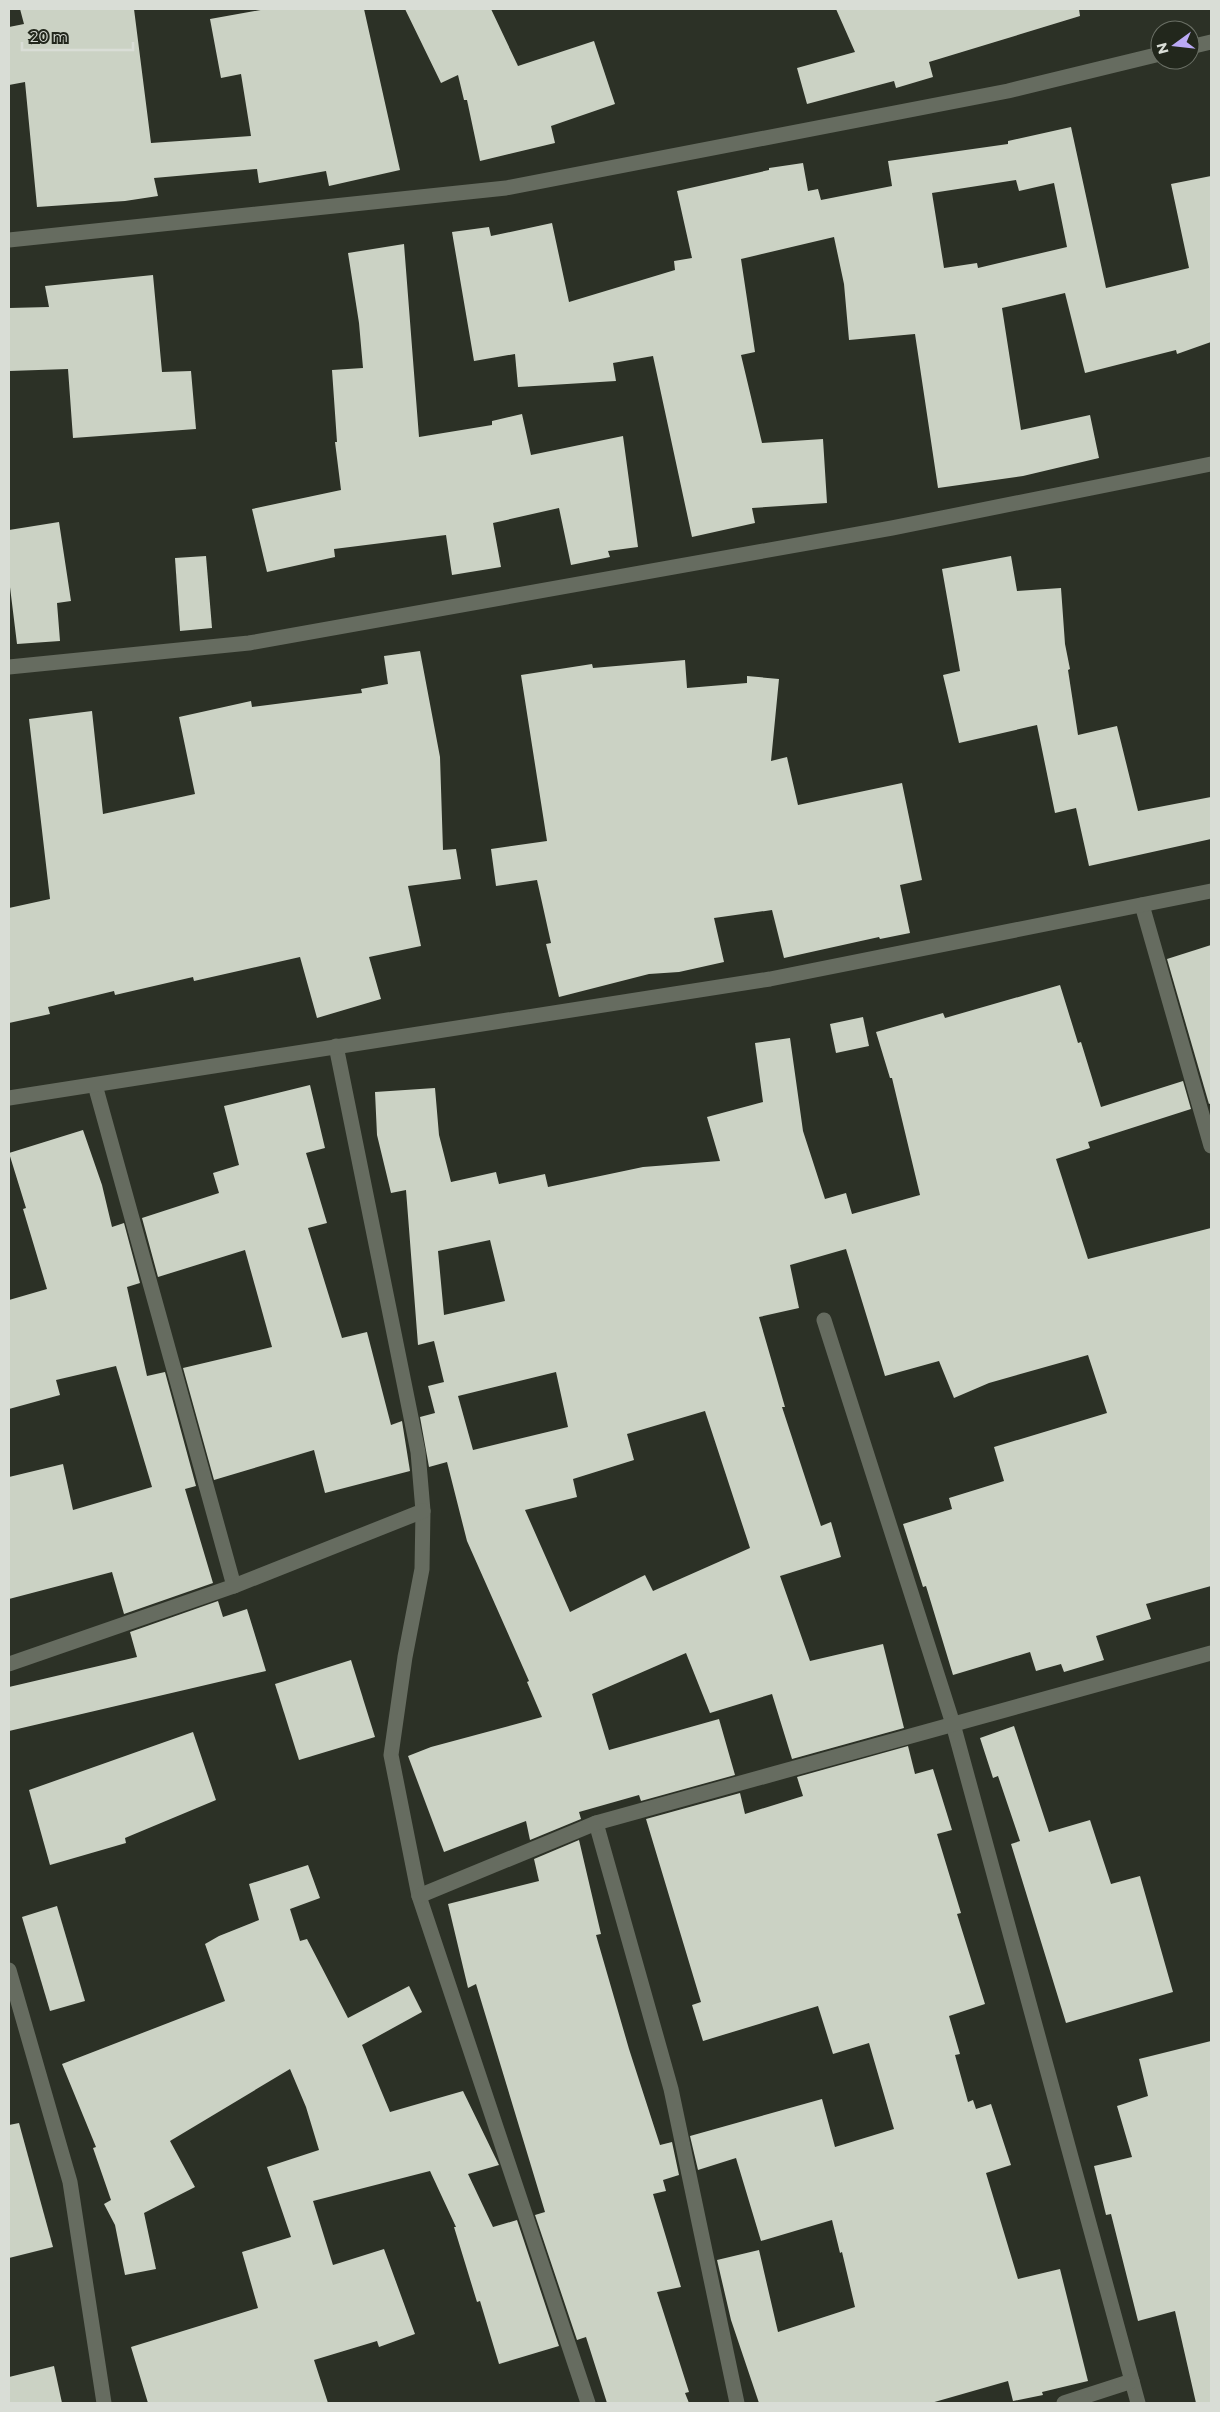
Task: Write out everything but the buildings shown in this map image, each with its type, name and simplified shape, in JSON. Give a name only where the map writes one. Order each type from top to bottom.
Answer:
[{"type":"street","points":[[9,240],[506,188],[1008,91],[1150,56]]},
{"type":"street","points":[[9,668],[249,642],[892,528],[1211,464]]},
{"type":"street","points":[[9,1098],[770,979],[1211,891]]},
{"type":"street","points":[[1142,905],[1211,1146]]},
{"type":"street","points":[[336,1046],[418,1452],[423,1511],[422,1569],[405,1657],[391,1755],[419,1896],[588,2403]]},
{"type":"street","points":[[95,1084],[234,1586]]},
{"type":"street","points":[[824,1320],[953,1724],[1138,2403]]},
{"type":"street","points":[[9,1664],[234,1586],[423,1511]]},
{"type":"street","points":[[419,1896],[596,1823],[1211,1653]]},
{"type":"street","points":[[596,1823],[671,2088],[737,2403]]},
{"type":"street","points":[[9,1970],[70,2182],[104,2403]]},
{"type":"street","points":[[1064,2403],[1132,2381]]}]
